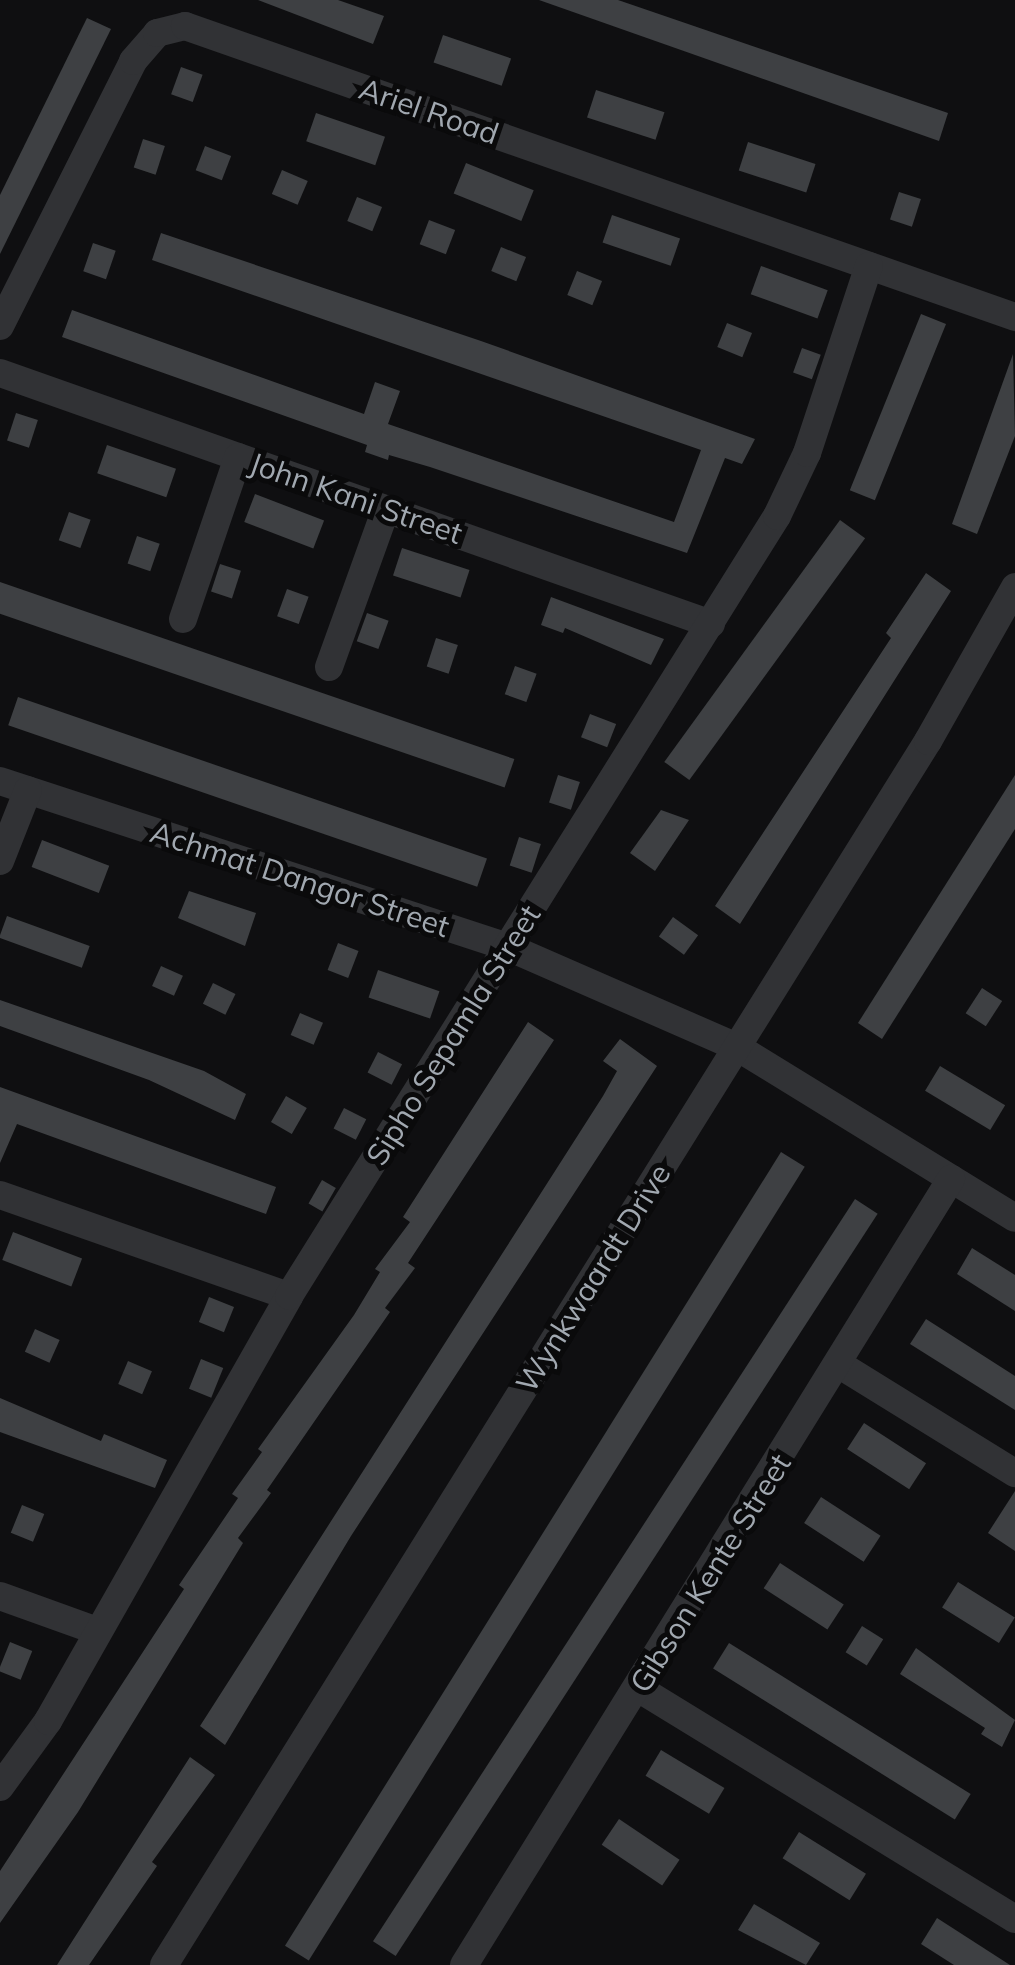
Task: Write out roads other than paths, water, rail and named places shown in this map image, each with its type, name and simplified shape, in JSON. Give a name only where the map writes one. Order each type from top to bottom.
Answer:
[{"type":"street","name":"Ariel Road","points":[[0,326],[133,61],[157,33],[185,26],[1015,317]]},
{"type":"street","name":"Sipho Sepamla Street","points":[[0,1787],[48,1721],[289,1296],[712,624],[807,453],[869,266]]},
{"type":"street","name":"John Kani Street","points":[[0,373],[712,624]]},
{"type":"street","points":[[183,619],[238,457]]},
{"type":"street","points":[[329,666],[386,509]]},
{"type":"street","name":"Wynkwaardt Drive","points":[[164,1965],[928,741],[1015,587]]},
{"type":"street","name":"Achmat Dangor Street","points":[[0,781],[508,948],[737,1047],[1015,1218]]},
{"type":"street","points":[[0,861],[28,790]]},
{"type":"street","name":"Gibson Kente Street","points":[[464,1965],[840,1365],[951,1179]]},
{"type":"street","points":[[0,1195],[289,1296]]},
{"type":"street","points":[[840,1365],[1015,1473]]},
{"type":"street","points":[[0,1596],[97,1631]]},
{"type":"street","points":[[638,1688],[1015,1919]]}]
